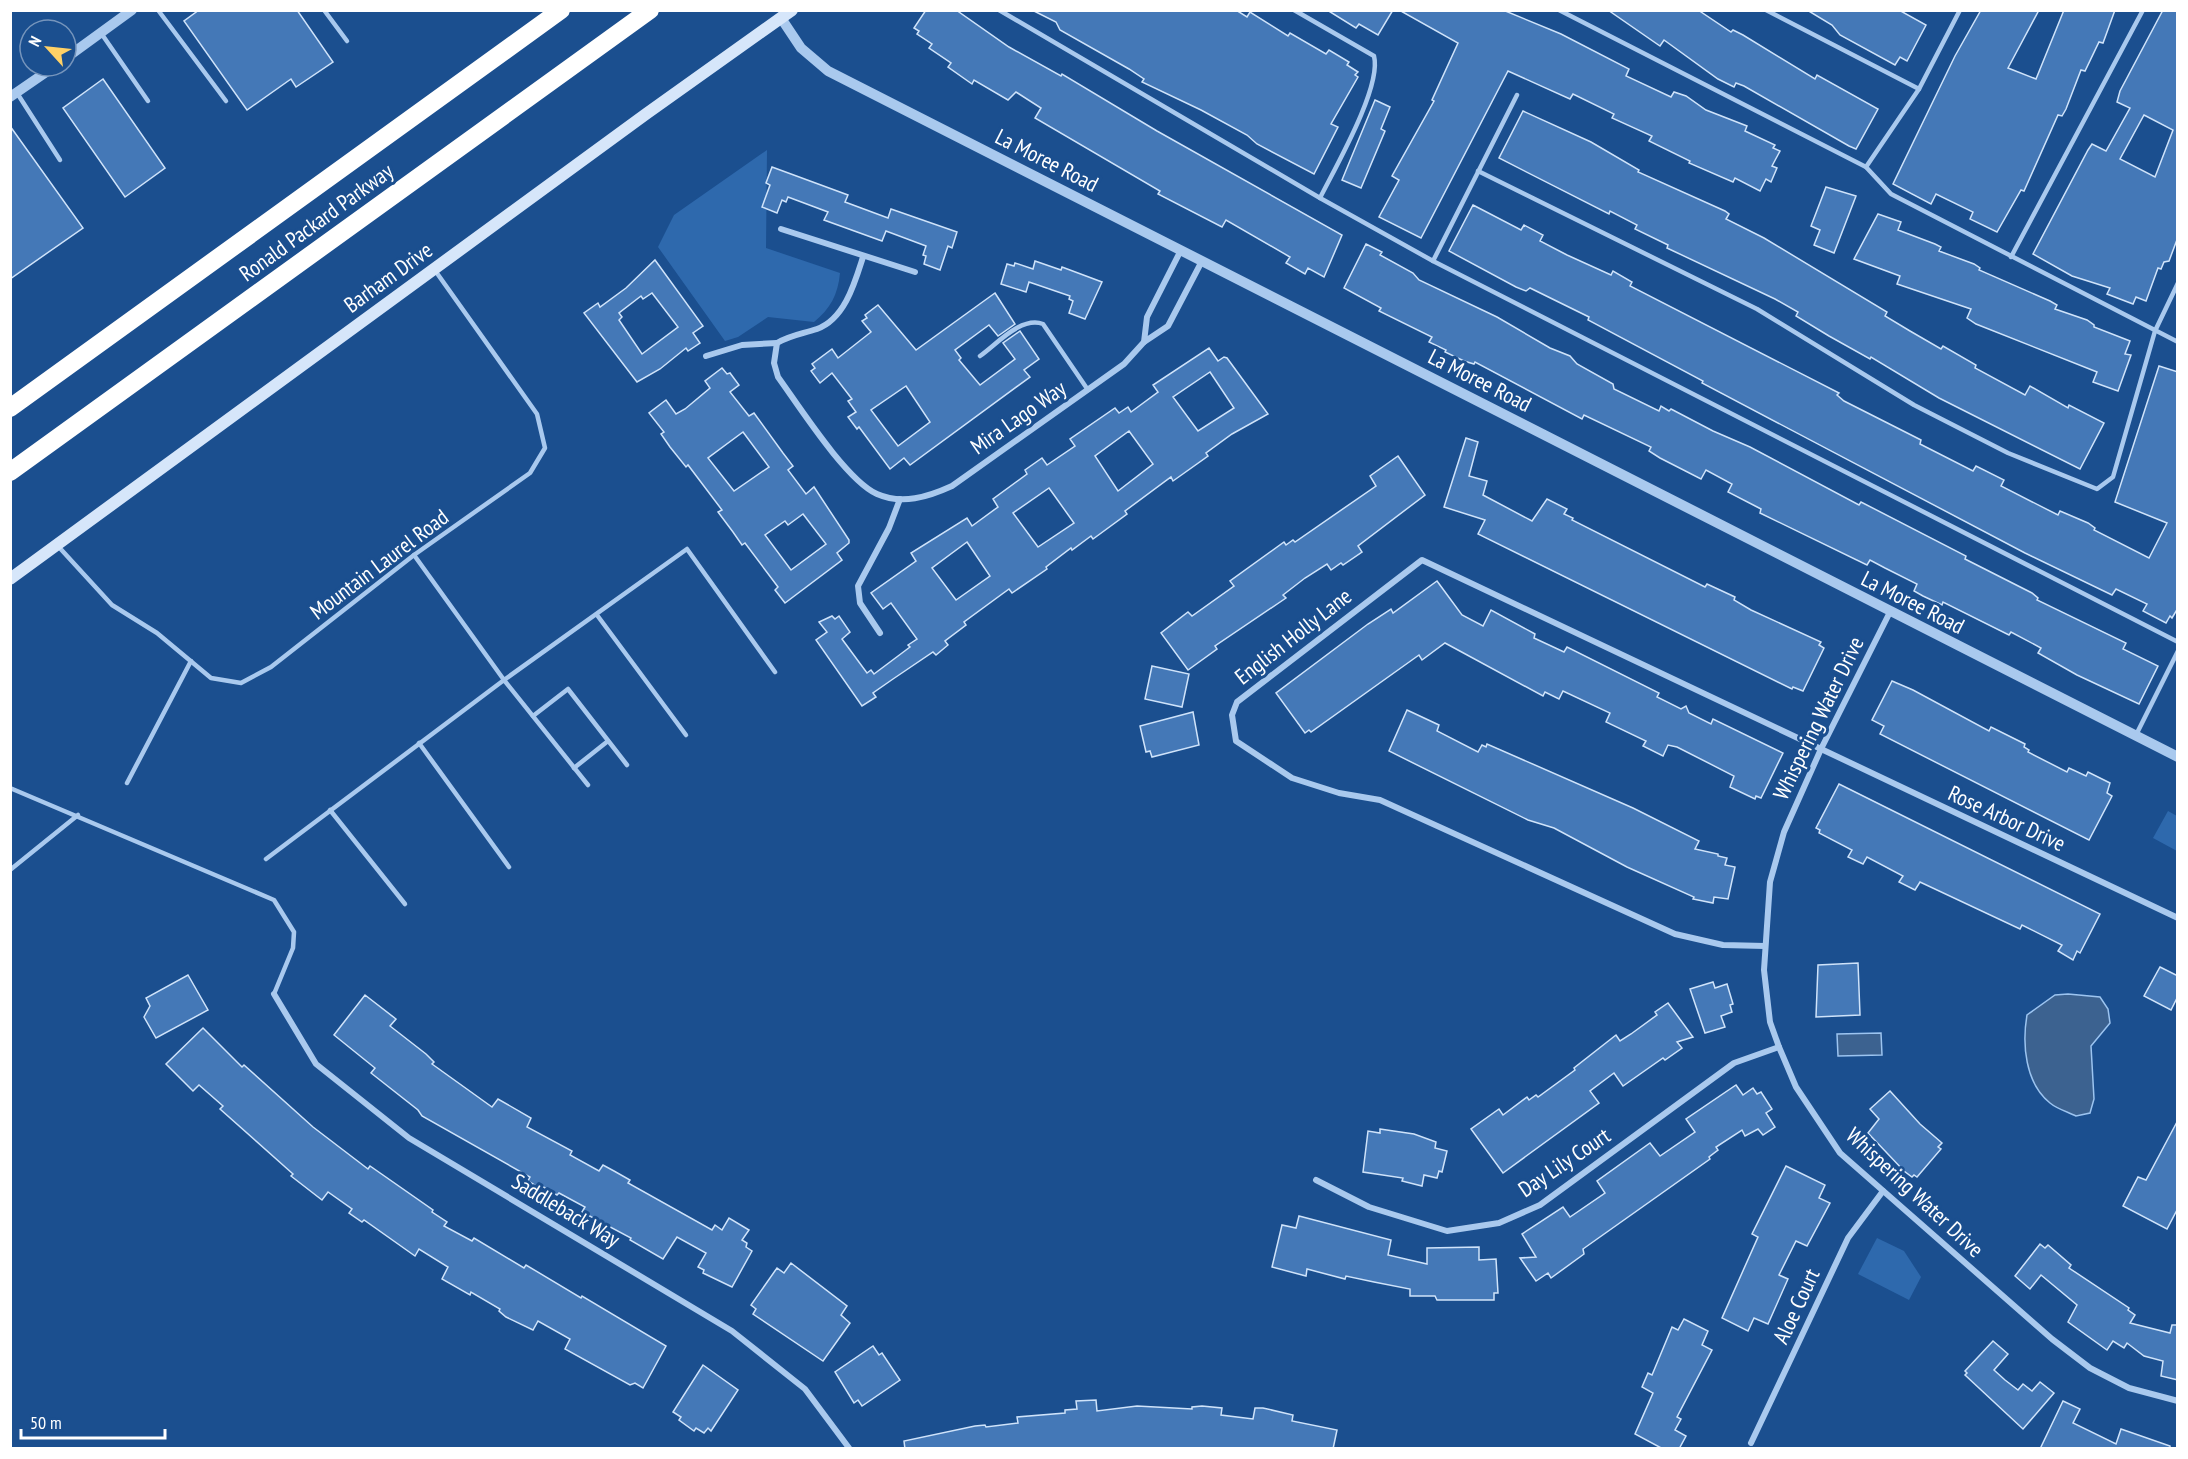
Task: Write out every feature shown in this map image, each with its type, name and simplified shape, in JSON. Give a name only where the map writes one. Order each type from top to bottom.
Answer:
[{"type":"highway","name":"Ronald Packard Parkway","points":[[10,408],[561,10]]},
{"type":"highway","name":"Ronald Packard Parkway","points":[[10,472],[650,10]]},
{"type":"main road","name":"Barham Drive","points":[[10,579],[786,14]]},
{"type":"street","points":[[78,49],[132,10]]},
{"type":"street","name":"La Moree Road","points":[[786,14],[801,48],[828,71],[2178,757]]},
{"type":"street","points":[[14,95],[37,78]]},
{"type":"street","points":[[781,229],[915,272]]},
{"type":"street","points":[[1144,342],[1147,317],[1182,249]]},
{"type":"street","points":[[706,356],[742,345],[777,344],[792,334],[818,329],[835,315],[852,292],[863,256]]},
{"type":"street","name":"Mira Lago Way","points":[[777,344],[774,363],[777,377],[853,475],[876,493],[900,499],[928,498],[952,486],[1088,390],[1124,364],[1144,342],[1168,326],[1203,260]]},
{"type":"street","points":[[880,633],[860,603],[858,586],[889,528],[900,499]]},
{"type":"street","name":"English Holly Lane","points":[[1766,946],[1722,945],[1675,934],[1380,800],[1339,793],[1292,778],[1236,741],[1232,715],[1237,702],[1422,560],[1821,749]]},
{"type":"street","name":"Whispering Water Drive","points":[[1890,612],[1821,749],[1784,832],[1770,882],[1764,970],[1770,1022],[1779,1047],[1796,1087],[1840,1153],[2052,1339],[2090,1368],[2129,1388],[2178,1401]]},
{"type":"street","name":"Rose Arbor Drive","points":[[1821,749],[2178,918]]},
{"type":"street","name":"Saddleback Way","points":[[274,994],[316,1064],[409,1138],[732,1330],[805,1389],[849,1449]]},
{"type":"street","name":"Day Lily Court","points":[[1316,1180],[1369,1207],[1447,1231],[1499,1223],[1540,1204],[1734,1063],[1779,1047]]},
{"type":"street","name":"Aloe Court","points":[[1751,1443],[1848,1238],[1883,1191]]},
{"type":"lane","points":[[158,10],[226,101]]},
{"type":"lane","points":[[324,10],[347,41]]},
{"type":"lane","points":[[999,10],[1320,198],[1434,261],[2178,642]]},
{"type":"lane","points":[[1294,10],[1374,56],[1377,67],[1357,125],[1320,198]]},
{"type":"lane","points":[[1303,16],[1307,10]]},
{"type":"lane","points":[[1559,10],[1866,167],[1891,194],[2178,342]]},
{"type":"lane","points":[[1766,10],[1919,88]]},
{"type":"lane","points":[[1866,167],[1919,88],[1960,10]]},
{"type":"lane","points":[[2011,257],[2142,10]]},
{"type":"lane","points":[[101,33],[148,101]]},
{"type":"lane","points":[[1434,261],[1517,94]]},
{"type":"lane","points":[[14,95],[60,160]]},
{"type":"lane","points":[[1478,171],[1758,309],[1914,405],[2008,453],[2097,489],[2114,477],[2155,331],[2178,283]]},
{"type":"lane","name":"Mountain Laurel Road","points":[[57,545],[112,605],[157,633],[211,678],[241,683],[271,667],[414,555],[530,473],[545,448],[537,414],[434,269]]},
{"type":"lane","points":[[980,356],[1023,325],[1034,321],[1043,324],[1088,390]]},
{"type":"lane","points":[[266,859],[418,743],[687,549],[775,672]]},
{"type":"lane","points":[[414,555],[504,680],[588,785]]},
{"type":"lane","points":[[597,615],[686,735]]},
{"type":"lane","points":[[2135,736],[2178,651]]},
{"type":"lane","points":[[127,783],[192,661]]},
{"type":"lane","points":[[533,716],[568,689],[627,765]]},
{"type":"lane","points":[[574,768],[608,741]]},
{"type":"lane","points":[[418,743],[509,867]]},
{"type":"lane","points":[[10,788],[78,814],[274,900],[294,932],[293,948],[274,994]]},
{"type":"lane","points":[[330,810],[405,904]]},
{"type":"lane","points":[[10,870],[78,814]]},
{"type":"shaded area","points":[[767,150],[766,248],[840,273],[839,281],[832,301],[825,312],[814,322],[768,317],[738,337],[725,341],[658,247],[674,215]]},
{"type":"shaded area","points":[[2168,811],[2177,816],[2177,851],[2153,838]]},
{"type":"shaded area","points":[[2055,995],[2100,997],[2108,1009],[2110,1023],[2091,1046],[2094,1099],[2090,1113],[2076,1116],[2059,1109],[2042,1095],[2030,1074],[2025,1050],[2027,1015]]},
{"type":"shaded area","points":[[1881,1033],[1882,1055],[1838,1056],[1837,1034]]},
{"type":"shaded area","points":[[1877,1238],[1904,1251],[1921,1277],[1909,1300],[1858,1274]]},
{"type":"building","points":[[199,10],[297,10],[333,62],[296,87],[291,79],[247,110],[184,21]]},
{"type":"building","points":[[926,10],[956,10],[1009,47],[1061,76],[1062,74],[1157,131],[1342,235],[1324,277],[1308,268],[1305,274],[1286,263],[1290,257],[1226,220],[1222,227],[1158,194],[1160,191],[1035,118],[1041,108],[1016,92],[1008,100],[974,80],[972,84],[948,67],[951,63],[929,48],[932,44],[917,34],[919,31],[914,28]]},
{"type":"building","points":[[1032,10],[1236,10],[1247,17],[1250,12],[1288,36],[1290,33],[1326,54],[1329,50],[1349,62],[1347,65],[1358,72],[1355,75],[1358,77],[1331,124],[1338,127],[1314,174],[1257,144],[1247,135],[1201,110],[1142,82],[1144,79],[1129,69],[1060,30],[1056,22]]},
{"type":"building","points":[[1327,10],[1393,10],[1378,35],[1359,24],[1356,28]]},
{"type":"building","points":[[1399,10],[1503,10],[1561,34],[1629,69],[1626,76],[1671,97],[1674,92],[1686,96],[1706,110],[1747,126],[1745,131],[1775,145],[1773,148],[1780,151],[1772,166],[1777,168],[1771,182],[1766,179],[1760,191],[1735,178],[1733,182],[1689,163],[1690,161],[1649,141],[1652,136],[1612,118],[1614,114],[1573,94],[1570,99],[1508,71],[1421,238],[1379,217],[1399,180],[1392,176],[1434,101],[1432,100],[1458,43]]},
{"type":"building","points":[[1608,10],[1698,10],[1731,32],[1733,30],[1743,35],[1815,79],[1817,75],[1878,109],[1856,149],[1744,86],[1736,83],[1734,87],[1718,79],[1664,40],[1660,46]]},
{"type":"building","points":[[1807,10],[1899,10],[1926,25],[1907,61],[1900,57],[1895,65],[1840,35],[1832,25]]},
{"type":"building","points":[[1981,10],[2039,10],[2008,68],[2036,79],[2064,10],[2115,10],[2103,43],[2099,42],[2085,71],[2081,70],[2066,109],[2062,116],[2058,115],[2024,191],[2021,190],[1997,232],[1970,219],[1973,212],[1936,194],[1931,204],[1893,184],[1955,56]]},
{"type":"building","points":[[2163,10],[2178,10],[2178,237],[2169,261],[2164,262],[2161,269],[2158,268],[2146,301],[2136,297],[2133,304],[2107,294],[2110,288],[2072,276],[2033,254],[2088,150],[2092,144],[2106,151],[2130,108],[2117,102],[2120,91]],"holes":[[[2144,115],[2173,130],[2155,177],[2120,159]]]},
{"type":"building","points":[[103,79],[165,168],[125,197],[63,108]]},
{"type":"building","points":[[1375,100],[1390,107],[1381,129],[1385,131],[1361,188],[1342,180]]},
{"type":"building","points":[[1523,111],[1591,142],[1639,170],[1638,172],[1725,211],[1729,214],[1726,219],[1764,238],[1887,312],[1885,316],[1910,331],[1941,349],[1943,346],[1976,365],[1975,368],[2025,395],[2030,386],[2068,408],[2069,405],[2104,423],[2080,469],[1939,398],[1871,357],[1870,359],[1829,336],[1796,316],[1798,312],[1775,299],[1667,248],[1668,245],[1635,229],[1637,225],[1610,211],[1609,214],[1499,158]]},
{"type":"building","points":[[10,126],[83,228],[10,279]]},
{"type":"building","points":[[772,167],[848,195],[845,202],[888,218],[891,209],[957,232],[952,248],[948,246],[940,270],[924,264],[926,256],[923,255],[926,246],[886,231],[882,241],[824,220],[828,212],[788,197],[786,202],[782,200],[777,213],[762,207],[770,185],[766,183]]},
{"type":"building","points":[[1826,187],[1856,196],[1834,253],[1814,245],[1820,230],[1811,226]]},
{"type":"building","points":[[1473,205],[1521,230],[1524,225],[1543,235],[1540,241],[1567,255],[1611,275],[1613,271],[1632,282],[1630,286],[1839,393],[1837,395],[1844,401],[1921,440],[1920,444],[1973,471],[1976,466],[2004,480],[2001,486],[2058,515],[2060,511],[2088,523],[2095,528],[2094,530],[2149,558],[2167,523],[2115,502],[2159,366],[2178,372],[2178,608],[2166,623],[2143,611],[2147,604],[2116,589],[2112,595],[2025,553],[1702,383],[1703,381],[1588,320],[1589,317],[1530,288],[1526,291],[1516,287],[1449,251]]},
{"type":"building","points":[[1878,214],[1901,222],[1898,230],[1941,247],[1939,251],[1974,264],[1980,268],[1979,270],[2050,301],[2057,305],[2055,309],[2087,320],[2094,327],[2130,341],[2125,354],[2131,355],[2118,391],[2093,382],[2097,372],[1976,324],[1967,318],[1971,309],[1897,284],[1900,276],[1854,259]]},
{"type":"building","points":[[1366,244],[1382,252],[1380,255],[1413,273],[1419,280],[1497,317],[1550,348],[1570,356],[1577,364],[1613,384],[1614,389],[1659,411],[1661,406],[1669,411],[1671,409],[1750,447],[1859,505],[1861,502],[1966,556],[1965,559],[2032,593],[2038,598],[2037,600],[2126,643],[2123,649],[2158,666],[2139,704],[2077,675],[2038,653],[2041,648],[2011,632],[2009,635],[1943,602],[1942,605],[1923,596],[1914,591],[1917,584],[1870,560],[1867,565],[1760,513],[1761,509],[1728,492],[1732,484],[1706,470],[1701,479],[1649,451],[1651,447],[1584,415],[1582,419],[1475,362],[1474,364],[1464,361],[1445,352],[1446,350],[1429,342],[1432,337],[1379,311],[1381,308],[1344,288]]},
{"type":"building","points":[[655,260],[703,326],[693,333],[700,343],[688,351],[686,348],[660,369],[637,382],[584,313],[598,303],[600,307],[626,288]],"holes":[[[652,293],[678,327],[642,354],[619,320],[622,317],[619,313],[641,296],[643,299]]]},
{"type":"building","points":[[1035,261],[1061,270],[1062,267],[1102,282],[1085,319],[1069,313],[1073,301],[1069,299],[1070,296],[1029,282],[1026,292],[1001,284],[1007,264],[1014,266],[1015,263],[1033,269]]},
{"type":"building","points":[[995,293],[1015,324],[998,336],[989,325],[955,350],[961,358],[959,360],[980,385],[1015,359],[1003,343],[1020,331],[1039,359],[1024,370],[1030,377],[910,465],[904,458],[890,469],[859,427],[857,429],[848,417],[856,412],[848,401],[852,399],[832,373],[820,383],[811,371],[815,368],[812,364],[832,349],[838,358],[871,332],[862,321],[867,318],[865,315],[878,305],[916,350]],"holes":[[[906,386],[930,422],[898,446],[871,410]]]},
{"type":"building","points":[[1209,348],[1218,361],[1224,357],[1227,358],[1268,414],[1232,434],[1206,453],[1208,456],[1173,481],[1171,477],[1125,511],[1127,514],[1093,539],[1091,536],[1072,550],[1071,548],[1046,567],[1047,569],[1012,593],[1009,589],[964,622],[966,625],[945,641],[948,645],[936,655],[933,652],[893,679],[873,693],[876,697],[862,706],[816,640],[827,632],[819,622],[832,616],[835,619],[839,616],[850,632],[842,639],[867,673],[871,670],[874,674],[917,639],[891,603],[883,609],[871,593],[916,561],[911,553],[967,518],[972,526],[998,507],[993,499],[1027,474],[1025,470],[1042,458],[1047,465],[1075,446],[1070,439],[1115,408],[1119,413],[1128,407],[1131,412],[1158,392],[1153,385]],"holes":[[[1210,372],[1234,408],[1198,431],[1173,397]],[[1129,431],[1153,464],[1118,491],[1095,456]],[[1049,488],[1074,523],[1038,547],[1013,513]],[[967,542],[990,576],[956,600],[932,568]]]},
{"type":"building","points":[[722,368],[727,374],[730,373],[739,385],[730,392],[749,416],[754,413],[793,466],[788,470],[806,494],[814,487],[849,540],[849,543],[837,553],[842,560],[785,603],[775,590],[778,587],[745,543],[742,545],[718,512],[722,510],[688,465],[686,467],[670,447],[661,434],[664,432],[649,413],[666,400],[676,414],[685,409],[710,388],[705,381]],"holes":[[[743,432],[769,467],[734,491],[708,458]],[[803,514],[826,544],[791,570],[765,535],[785,521],[788,525]]]},
{"type":"building","points":[[1466,438],[1478,442],[1469,476],[1487,481],[1483,495],[1532,521],[1547,499],[1567,509],[1564,514],[1573,518],[1572,520],[1705,587],[1707,584],[1735,597],[1734,600],[1751,610],[1821,642],[1819,645],[1824,648],[1803,691],[1793,687],[1792,689],[1478,534],[1485,520],[1444,507]]},
{"type":"building","points":[[1398,456],[1425,495],[1358,546],[1362,552],[1343,565],[1341,563],[1331,570],[1327,564],[1305,578],[1283,595],[1286,598],[1215,646],[1217,649],[1188,670],[1161,633],[1188,612],[1192,616],[1234,586],[1230,581],[1284,542],[1286,545],[1293,540],[1295,542],[1376,486],[1370,476]]},
{"type":"building","points":[[1437,581],[1462,615],[1483,626],[1491,610],[1535,634],[1534,638],[1564,652],[1567,647],[1659,693],[1657,697],[1681,709],[1686,706],[1689,713],[1711,724],[1713,719],[1783,753],[1761,798],[1756,796],[1755,799],[1730,787],[1734,776],[1677,747],[1668,745],[1663,756],[1643,746],[1646,741],[1606,722],[1610,713],[1563,691],[1559,699],[1545,692],[1543,696],[1445,643],[1422,660],[1419,655],[1311,732],[1309,730],[1305,733],[1276,693],[1368,624],[1391,609],[1393,613]]},
{"type":"building","points":[[1152,666],[1189,674],[1182,707],[1145,699]]},
{"type":"building","points":[[1892,681],[1989,731],[1991,727],[2025,744],[2024,747],[2029,750],[2028,752],[2067,772],[2069,768],[2086,776],[2088,772],[2110,783],[2107,793],[2112,796],[2089,840],[1880,734],[1884,726],[1872,720]]},
{"type":"building","points":[[1407,710],[1439,725],[1437,731],[1478,752],[1482,745],[1486,747],[1487,744],[1633,808],[1699,841],[1695,849],[1727,858],[1725,865],[1735,867],[1728,899],[1714,897],[1713,903],[1693,899],[1694,897],[1627,867],[1554,828],[1528,820],[1389,751]]},
{"type":"building","points":[[1193,712],[1199,745],[1152,757],[1150,751],[1146,752],[1140,726]]},
{"type":"building","points":[[1839,784],[2100,914],[2080,953],[2077,951],[2073,960],[2058,951],[2062,945],[2022,925],[2020,929],[1920,882],[1915,890],[1899,882],[1903,876],[1867,857],[1863,864],[1848,857],[1852,850],[1819,833],[1820,830],[1816,828]]},
{"type":"building","points":[[1858,963],[1860,1015],[1816,1017],[1818,965]]},
{"type":"building","points":[[2160,967],[2178,976],[2178,996],[2171,1010],[2144,996]]},
{"type":"building","points":[[188,975],[208,1010],[156,1038],[144,1017],[150,1006],[146,998]]},
{"type":"building","points":[[1713,982],[1715,988],[1727,984],[1733,1004],[1730,1005],[1732,1012],[1721,1016],[1725,1027],[1705,1033],[1690,989]]},
{"type":"building","points":[[365,995],[396,1019],[390,1026],[426,1054],[434,1062],[432,1064],[492,1107],[498,1099],[531,1118],[527,1127],[572,1151],[570,1155],[599,1171],[603,1165],[630,1180],[628,1183],[712,1230],[715,1225],[722,1230],[729,1218],[749,1230],[742,1240],[752,1251],[732,1287],[703,1273],[704,1270],[698,1267],[706,1253],[677,1237],[663,1259],[630,1240],[631,1238],[582,1212],[585,1207],[542,1186],[541,1189],[528,1181],[530,1177],[422,1116],[418,1110],[371,1073],[375,1068],[334,1035]]},
{"type":"building","points":[[1668,1003],[1693,1037],[1677,1042],[1682,1048],[1665,1060],[1663,1058],[1623,1086],[1614,1073],[1590,1091],[1599,1103],[1503,1173],[1471,1129],[1499,1109],[1503,1115],[1527,1097],[1529,1100],[1536,1095],[1538,1097],[1575,1070],[1574,1068],[1616,1035],[1620,1041],[1657,1015],[1655,1012]]},
{"type":"building","points":[[203,1028],[242,1067],[244,1065],[313,1127],[368,1169],[370,1166],[433,1210],[432,1212],[447,1222],[444,1226],[472,1241],[474,1238],[524,1268],[526,1265],[666,1346],[643,1388],[635,1383],[630,1385],[565,1349],[570,1339],[538,1321],[533,1330],[506,1317],[499,1311],[500,1309],[471,1292],[470,1295],[442,1279],[448,1267],[419,1249],[415,1256],[364,1220],[362,1222],[349,1213],[352,1209],[328,1192],[322,1200],[291,1176],[293,1174],[220,1109],[223,1106],[199,1085],[193,1091],[166,1064]]},
{"type":"building","points":[[1736,1085],[1743,1095],[1753,1088],[1757,1094],[1761,1092],[1772,1109],[1766,1113],[1775,1127],[1763,1135],[1758,1129],[1745,1136],[1742,1130],[1716,1147],[1718,1150],[1709,1157],[1710,1159],[1583,1249],[1584,1254],[1551,1278],[1548,1273],[1536,1281],[1520,1258],[1536,1257],[1522,1234],[1563,1207],[1570,1217],[1605,1193],[1597,1181],[1650,1143],[1660,1156],[1695,1132],[1686,1119]]},
{"type":"building","points":[[1890,1091],[1920,1124],[1942,1143],[1938,1147],[1941,1149],[1917,1177],[1914,1175],[1912,1177],[1904,1171],[1868,1133],[1879,1119],[1870,1109]]},
{"type":"building","points":[[2178,1120],[2178,1208],[2167,1229],[2123,1206],[2138,1177],[2146,1180]]},
{"type":"building","points":[[1380,1129],[1414,1134],[1436,1142],[1435,1148],[1447,1151],[1442,1172],[1439,1171],[1437,1178],[1424,1175],[1422,1186],[1402,1181],[1403,1178],[1363,1172],[1368,1131],[1380,1133]]},
{"type":"building","points":[[1786,1166],[1825,1185],[1819,1198],[1830,1203],[1807,1246],[1796,1241],[1779,1275],[1788,1279],[1768,1324],[1754,1318],[1748,1331],[1722,1318],[1758,1237],[1752,1234]]},
{"type":"building","points":[[1299,1216],[1391,1240],[1388,1255],[1427,1264],[1427,1248],[1479,1247],[1479,1260],[1496,1259],[1498,1293],[1494,1293],[1494,1300],[1437,1300],[1435,1296],[1410,1296],[1410,1289],[1346,1276],[1345,1279],[1307,1269],[1306,1276],[1272,1267],[1282,1225],[1296,1228]]},
{"type":"building","points":[[2040,1244],[2045,1248],[2048,1245],[2071,1265],[2069,1268],[2129,1308],[2128,1310],[2135,1315],[2130,1323],[2170,1333],[2172,1325],[2178,1325],[2178,1380],[2161,1376],[2163,1361],[2144,1356],[2127,1343],[2124,1348],[2113,1341],[2107,1350],[2068,1322],[2077,1305],[2041,1275],[2030,1289],[2015,1276]]},
{"type":"building","points":[[791,1263],[847,1306],[841,1315],[850,1323],[823,1361],[753,1314],[756,1309],[751,1305],[777,1268],[784,1273]]},
{"type":"building","points":[[1684,1319],[1708,1331],[1702,1345],[1712,1350],[1677,1417],[1681,1419],[1675,1430],[1686,1436],[1679,1449],[1663,1449],[1635,1434],[1653,1393],[1642,1387],[1648,1373],[1652,1375],[1672,1327],[1678,1330]]},
{"type":"building","points":[[1993,1341],[2008,1354],[1994,1370],[2005,1380],[2018,1390],[2023,1384],[2032,1391],[2040,1382],[2054,1393],[2023,1429],[1965,1375],[1967,1373],[1965,1371]]},
{"type":"building","points":[[873,1346],[879,1355],[882,1353],[900,1380],[862,1406],[858,1400],[854,1403],[835,1372]]},
{"type":"building","points":[[703,1365],[738,1390],[711,1431],[708,1428],[704,1433],[696,1428],[694,1431],[679,1420],[681,1417],[673,1412]]},
{"type":"building","points":[[1096,1400],[1097,1411],[1137,1406],[1192,1409],[1192,1407],[1202,1406],[1222,1408],[1221,1415],[1253,1419],[1255,1408],[1263,1408],[1293,1415],[1292,1421],[1337,1430],[1333,1449],[905,1449],[904,1441],[975,1426],[1018,1423],[1017,1417],[1065,1413],[1065,1410],[1077,1409],[1076,1401]]},
{"type":"building","points":[[2063,1401],[2080,1409],[2073,1423],[2116,1444],[2121,1429],[2170,1446],[2170,1449],[2040,1449]]}]
